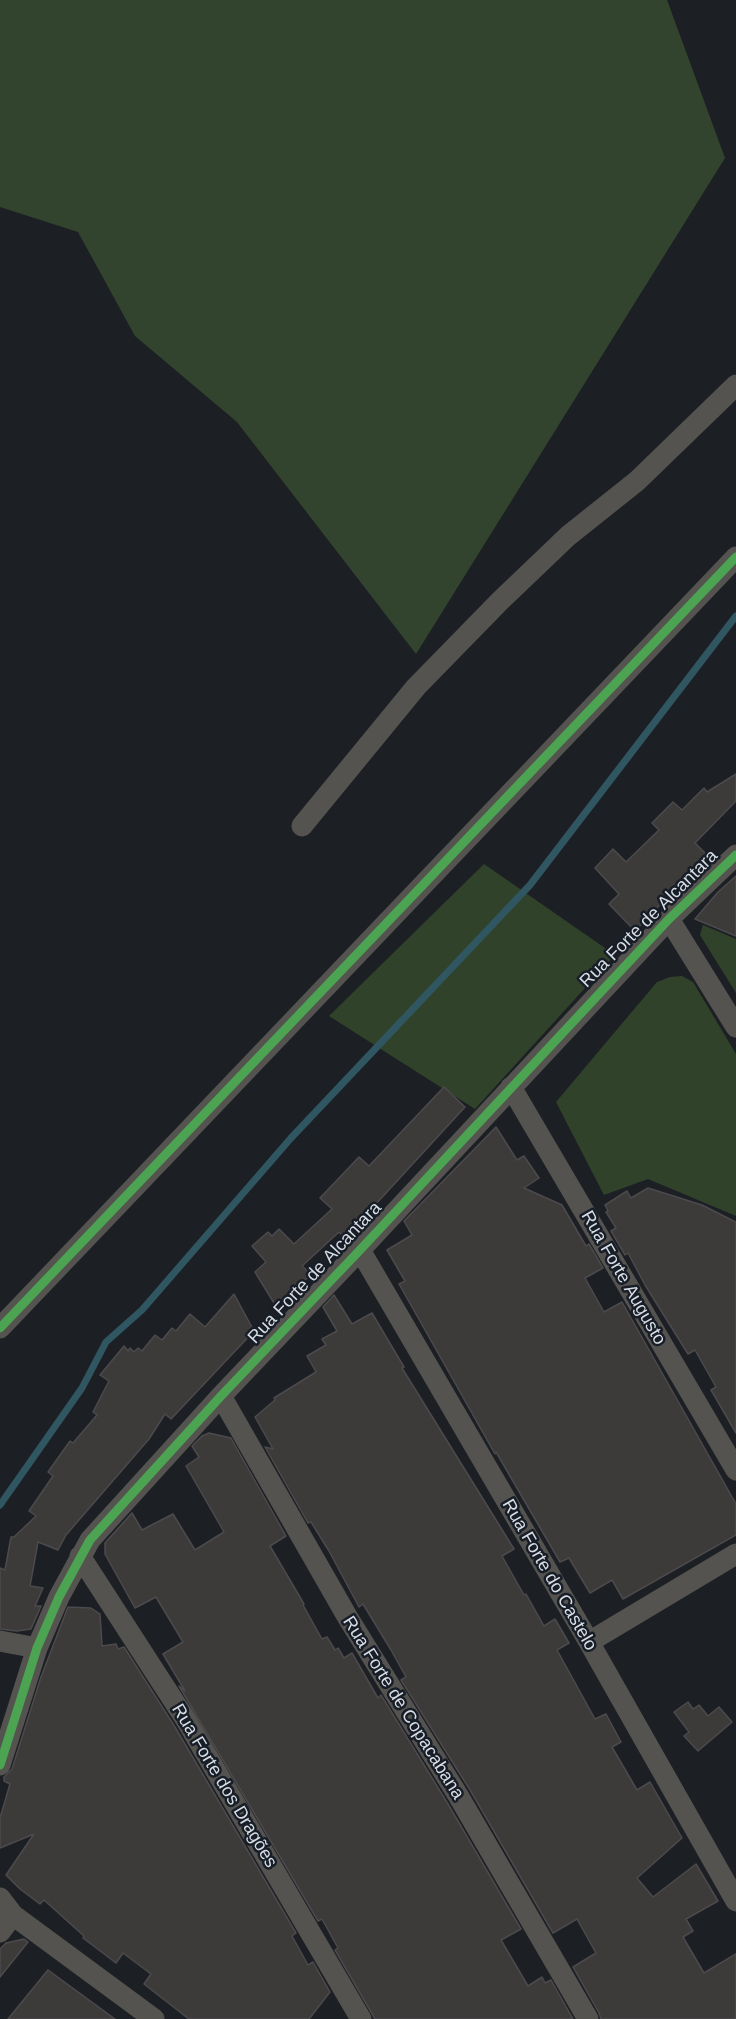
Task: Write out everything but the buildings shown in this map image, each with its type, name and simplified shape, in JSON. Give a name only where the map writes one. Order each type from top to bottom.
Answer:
[{"type":"street","points":[[302,826],[416,687],[458,644],[568,536],[637,481],[736,385]]},
{"type":"street","points":[[0,1328],[736,557]]},
{"type":"street","name":"Rua Forte de Alcantara","points":[[0,1765],[37,1648],[59,1597],[90,1540],[221,1396],[669,919],[736,855]]},
{"type":"street","points":[[669,919],[736,1027]]},
{"type":"street","name":"Rua Forte Augusto","points":[[511,1087],[736,1470]]},
{"type":"street","name":"Rua Forte do Castelo","points":[[360,1250],[589,1642],[736,1901]]},
{"type":"street","name":"Rua Forte de Copacabana","points":[[221,1396],[348,1618],[459,1797],[588,2019]]},
{"type":"street","points":[[589,1642],[736,1554]]},
{"type":"street","name":"Rua Forte dos Dragões","points":[[80,1556],[186,1720],[361,2019]]},
{"type":"street","points":[[0,1641],[37,1648]]},
{"type":"street","points":[[0,1898],[14,1915],[154,2019]]},
{"type":"street","points":[[0,1932],[14,1915]]},
{"type":"green space","points":[[0,0],[667,0],[725,158],[416,654],[237,422],[135,336],[78,232],[0,207]]},
{"type":"green space","points":[[484,864],[615,955],[475,1109],[329,1016]]},
{"type":"green space","points":[[703,925],[736,939],[736,993],[700,935]]},
{"type":"green space","points":[[682,976],[693,982],[736,1054],[736,1216],[648,1179],[604,1195],[556,1102],[657,982],[670,977]]},
{"type":"waterway","points":[[0,1505],[82,1388],[106,1342],[142,1310],[291,1138],[530,885],[736,616]]},
{"type":"cycle path","points":[[0,1328],[736,557]]},
{"type":"cycle path","points":[[0,1765],[37,1648],[59,1597],[90,1540],[221,1396],[669,919],[736,855]]}]
